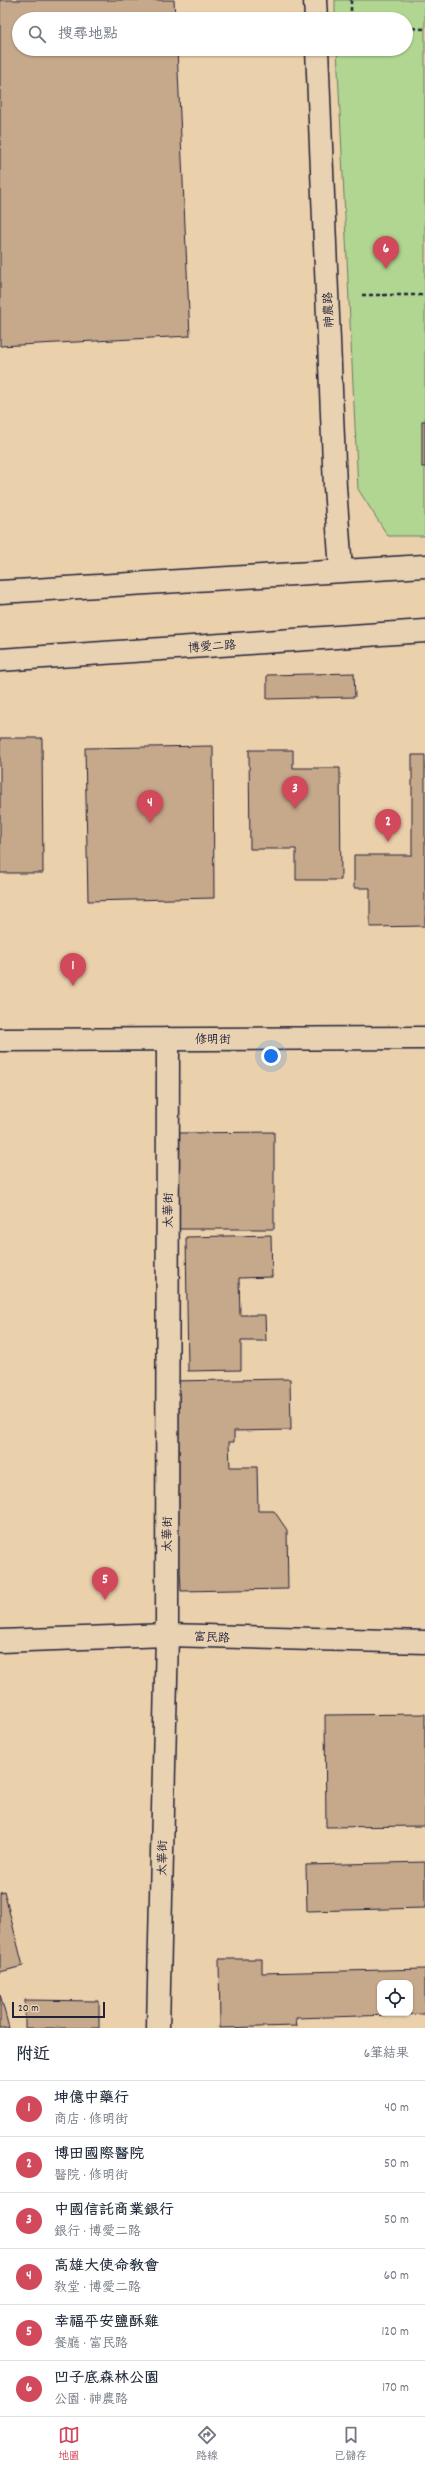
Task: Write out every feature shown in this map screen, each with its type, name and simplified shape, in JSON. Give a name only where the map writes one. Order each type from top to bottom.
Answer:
[{"type":"street","points":[[315,0],[316,12]]},
{"type":"street","name":"神農路","points":[[317,56],[335,487],[341,570]]},
{"type":"street","points":[[0,592],[425,566]]},
{"type":"street","name":"博愛二路","points":[[0,660],[425,631]]},
{"type":"street","name":"修明街","points":[[0,1040],[425,1038]]},
{"type":"street","name":"太華街","points":[[158,2028],[167,1635],[168,1039]]},
{"type":"street","name":"富民路","points":[[0,1641],[167,1635],[425,1642]]},
{"type":"path","points":[[351,0],[351,12]]},
{"type":"path","points":[[413,28],[425,29]]},
{"type":"path","points":[[362,295],[425,295]]},
{"type":"green space","points":[[335,0],[425,0],[425,536],[388,536],[358,489],[337,56],[413,56],[413,12],[335,12]]},
{"type":"building","points":[[0,0],[174,0],[175,12],[12,12],[12,56],[177,56],[190,336],[0,346]]},
{"type":"building","points":[[422,421],[425,421],[425,467],[422,467]]},
{"type":"building","points":[[354,673],[355,697],[267,699],[267,675]]},
{"type":"building","points":[[0,738],[42,738],[43,873],[0,873]]},
{"type":"building","points":[[213,746],[214,898],[88,901],[85,748]]},
{"type":"building","points":[[249,750],[293,750],[293,768],[340,768],[341,880],[296,880],[296,849],[250,849]]},
{"type":"building","points":[[412,755],[425,755],[425,926],[370,927],[370,888],[354,888],[354,855],[412,855]]},
{"type":"building","points":[[274,1132],[274,1229],[179,1229],[179,1133]]},
{"type":"building","points":[[271,1235],[272,1277],[239,1278],[240,1315],[265,1315],[266,1341],[241,1341],[241,1370],[188,1371],[186,1237]]},
{"type":"building","points":[[290,1379],[291,1430],[234,1431],[234,1442],[229,1442],[230,1467],[257,1467],[258,1511],[274,1511],[287,1530],[288,1589],[181,1591],[180,1567],[174,1567],[170,1381]]},
{"type":"building","points":[[425,1714],[425,1826],[326,1827],[325,1715]]},
{"type":"building","points":[[425,1862],[425,1908],[307,1911],[306,1865]]},
{"type":"building","points":[[4,1891],[23,1966],[0,1972],[0,1892]]},
{"type":"building","points":[[219,1959],[262,1959],[262,1973],[425,1969],[425,2014],[413,2014],[413,1980],[377,1980],[377,2015],[296,2018],[297,2026],[220,2028]]},
{"type":"building","points":[[0,1994],[9,2028],[0,2028]]},
{"type":"building","points":[[25,2000],[99,2001],[99,2028],[25,2028]]},
{"type":"place","name":"凹子底森林公園","points":[[386,269]]},
{"type":"place","name":"中國信託商業銀行","points":[[295,809]]},
{"type":"place","name":"高雄大使命教會","points":[[150,823]]},
{"type":"place","name":"博田國際醫院","points":[[388,842]]},
{"type":"place","name":"坤億中藥行","points":[[73,986]]},
{"type":"place","name":"幸福平安鹽酥雞","points":[[105,1600]]}]
